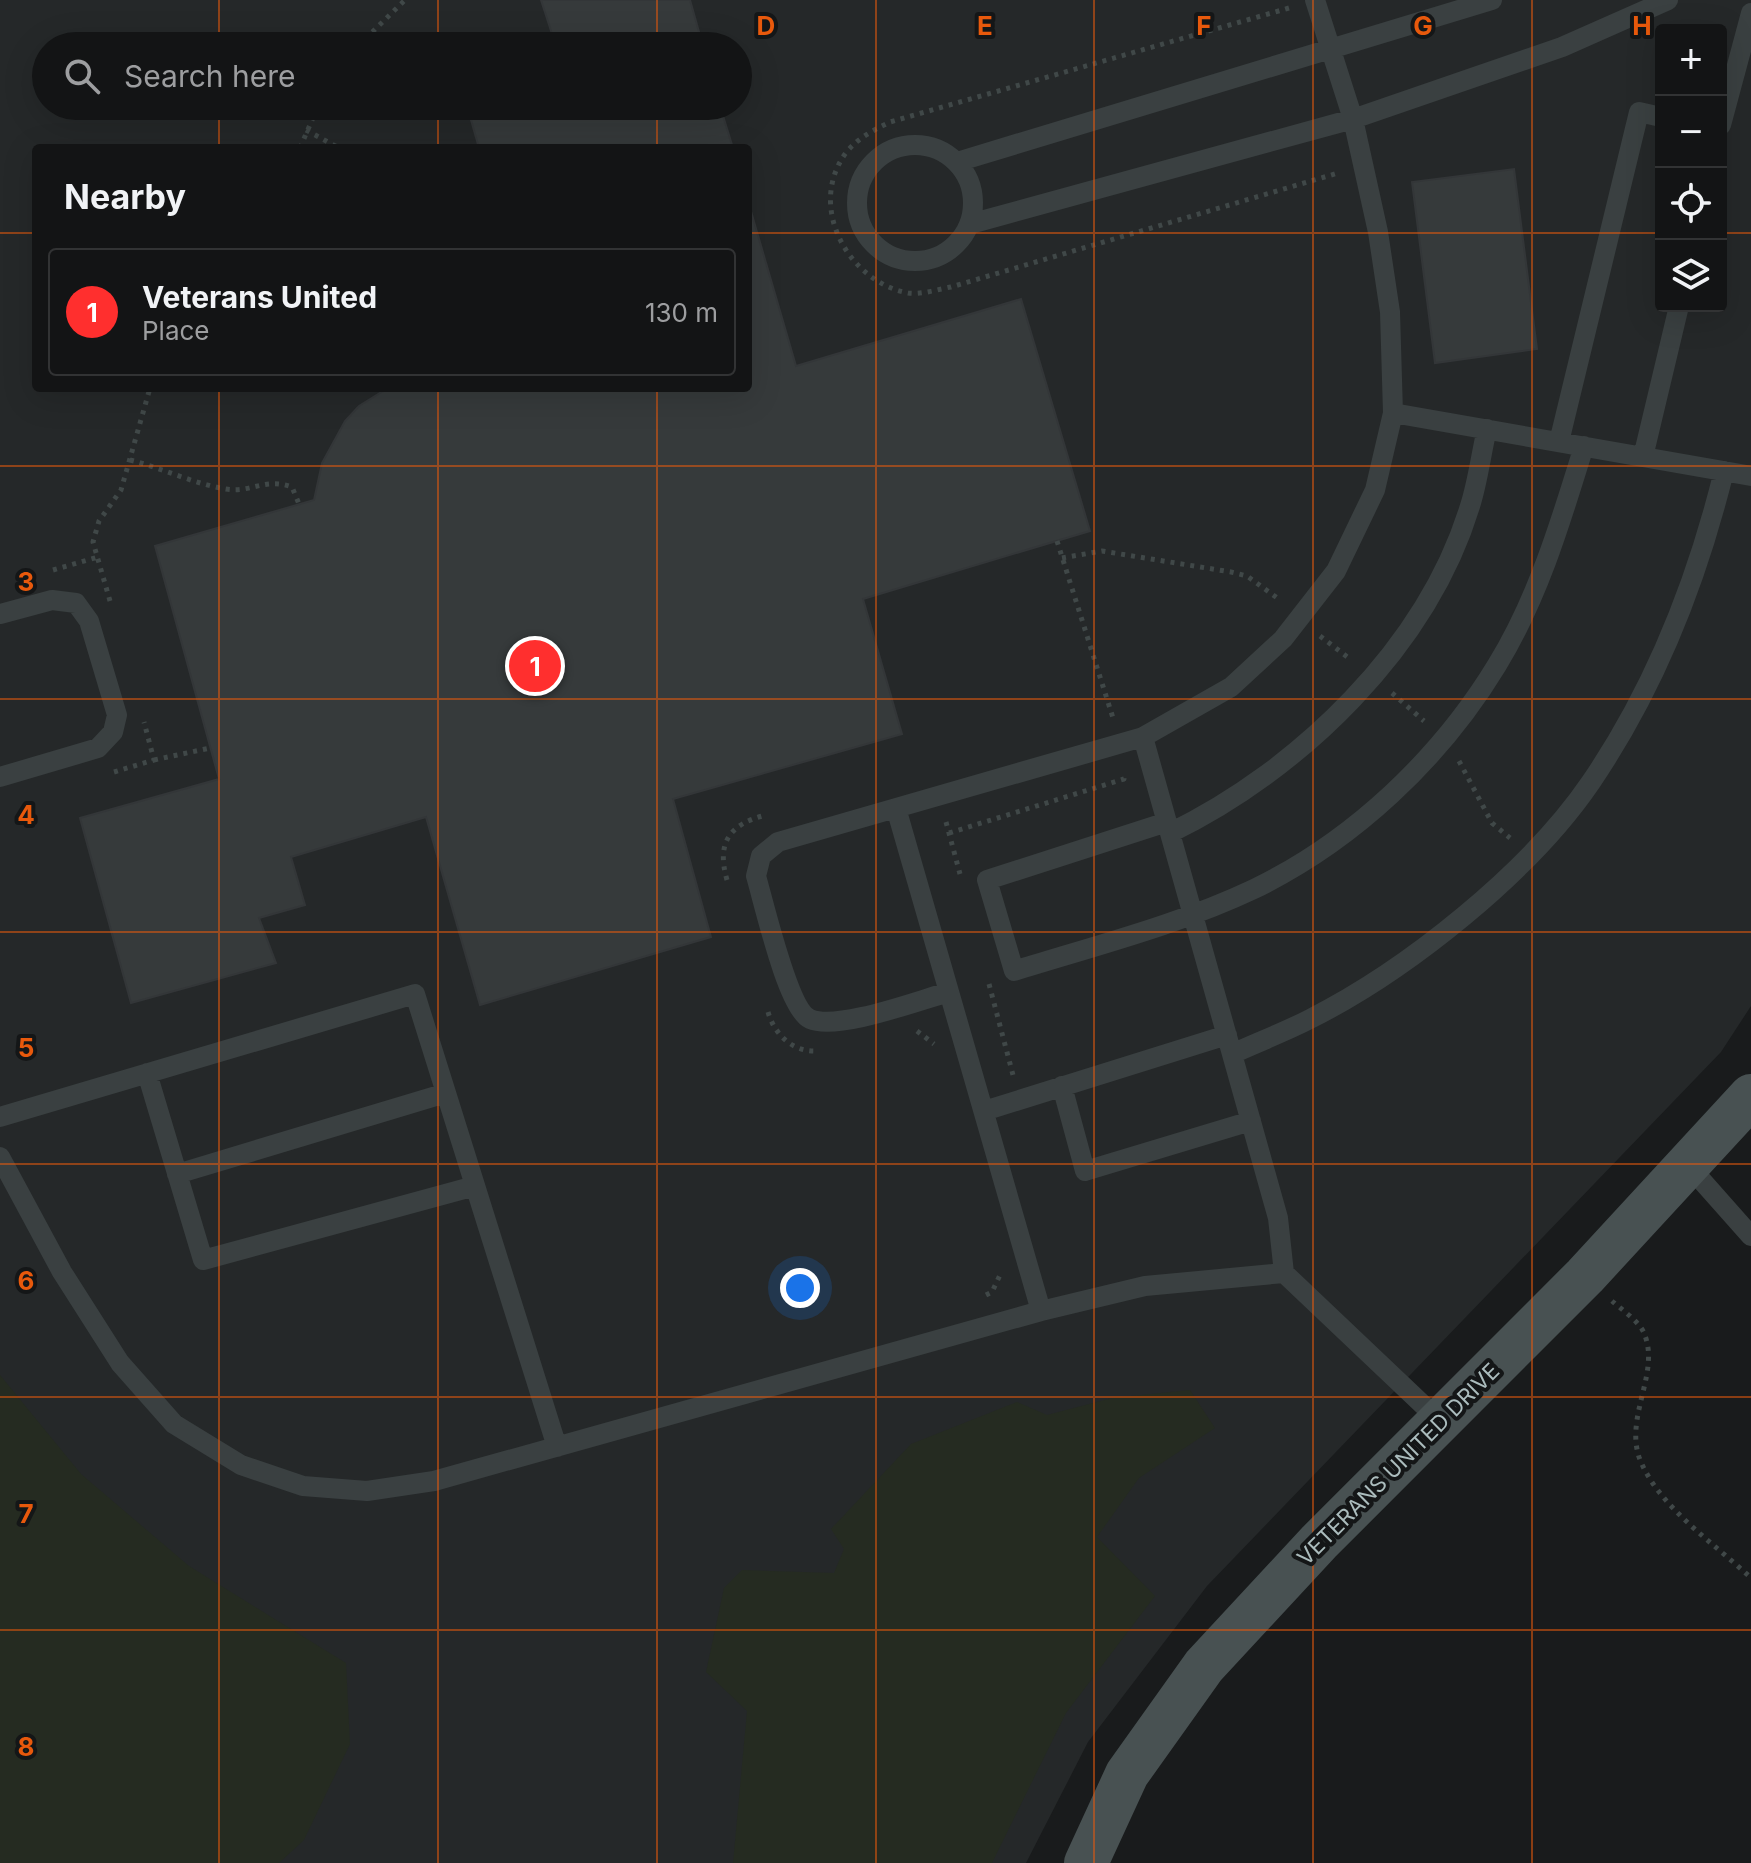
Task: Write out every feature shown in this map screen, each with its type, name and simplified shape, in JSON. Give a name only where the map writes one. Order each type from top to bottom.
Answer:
[{"type":"street","name":"VETERANS UNITED DRIVE","points":[[1086,1863],[1127,1774],[1204,1666],[1319,1542],[1585,1276],[1751,1096]]},
{"type":"lane","points":[[949,992],[837,1022],[809,1019],[793,1004],[756,876],[761,856],[778,842],[1143,737],[1231,687],[1283,639],[1336,571],[1375,490],[1393,413],[1390,312],[1378,232],[1353,119],[1333,48],[1315,0]]},
{"type":"lane","points":[[957,162],[1492,0]]},
{"type":"lane","points":[[970,224],[1353,119],[1562,47],[1668,0]]},
{"type":"lane","points":[[1727,103],[1751,13]]},
{"type":"lane","points":[[1559,442],[1639,112],[1655,116]]},
{"type":"lane","points":[[921,145],[941,150],[957,162],[973,191],[970,224],[959,241],[944,254],[925,261],[905,261],[886,255],[871,242],[860,225],[856,205],[859,185],[868,167],[883,153],[902,146],[921,145]]},
{"type":"lane","points":[[1643,457],[1678,312]]},
{"type":"lane","points":[[1393,413],[1751,476]]},
{"type":"lane","points":[[1487,429],[1470,506],[1442,575],[1372,676],[1336,719],[1287,760],[1215,811],[987,880],[1014,971],[1193,915],[1256,888],[1320,851],[1389,797],[1444,737],[1497,665],[1535,589],[1560,526],[1584,446]]},
{"type":"lane","points":[[984,1111],[1062,1086],[1229,1044],[1311,1019],[1399,966],[1461,917],[1530,854],[1590,783],[1635,708],[1680,614],[1707,540],[1724,471]]},
{"type":"lane","points":[[0,614],[52,600],[76,603],[89,621],[117,715],[113,732],[98,748],[0,777]]},
{"type":"lane","points":[[1143,737],[1278,1218],[1284,1273],[1440,1421]]},
{"type":"lane","points":[[896,808],[1041,1311]]},
{"type":"lane","points":[[0,1117],[415,994],[557,1447]]},
{"type":"lane","points":[[147,1073],[203,1260],[475,1186]]},
{"type":"lane","points":[[1062,1086],[1085,1171],[1251,1121]]},
{"type":"lane","points":[[177,1174],[446,1093]]},
{"type":"lane","points":[[0,1157],[62,1272],[120,1363],[174,1424],[241,1465],[303,1486],[367,1491],[434,1481],[1041,1311],[1145,1286],[1284,1273]]},
{"type":"lane","points":[[1688,1165],[1751,1236]]},
{"type":"path","points":[[372,32],[405,0]]},
{"type":"path","points":[[1288,0],[1290,7],[890,122],[863,136],[844,155],[832,186],[832,223],[847,254],[871,280],[911,294],[951,287],[1338,173],[1341,188]]},
{"type":"path","points":[[301,144],[311,120]]},
{"type":"path","points":[[306,130],[332,144]]},
{"type":"path","points":[[130,460],[224,489],[245,491],[269,481],[283,483],[292,487],[299,504]]},
{"type":"path","points":[[949,833],[1124,779],[1113,719],[1057,541]]},
{"type":"path","points":[[1062,558],[1102,551],[1247,576],[1282,601],[1299,619],[1444,737],[1492,823],[1530,854]]},
{"type":"path","points":[[1275,609],[1289,592]]},
{"type":"path","points":[[1100,723],[1126,715]]},
{"type":"path","points":[[154,760],[210,748]]},
{"type":"path","points":[[731,893],[722,864],[726,840],[741,821],[771,813]]},
{"type":"path","points":[[767,1009],[772,1024],[788,1043],[804,1051],[819,1050]]},
{"type":"path","points":[[905,1030],[921,1031],[936,1046],[940,1055]]},
{"type":"path","points":[[977,1300],[992,1292],[999,1281],[1001,1264]]},
{"type":"path","points":[[1585,1276],[1642,1329],[1649,1355],[1634,1418],[1639,1456],[1658,1491],[1751,1578]]},
{"type":"shaded area","points":[[0,0],[1751,0],[1751,1006],[1721,1052],[1207,1586],[1088,1742],[1026,1863],[0,1863]]},
{"type":"shaded area","points":[[0,1375],[81,1474],[189,1566],[346,1663],[350,1744],[304,1840],[279,1863],[0,1863]]},
{"type":"shaded area","points":[[1190,1390],[1215,1428],[1139,1478],[1097,1537],[1155,1596],[1066,1713],[992,1863],[733,1863],[747,1711],[706,1672],[724,1588],[742,1570],[834,1573],[844,1549],[831,1529],[911,1444],[1017,1402],[1047,1415],[1112,1398]]},
{"type":"building","points":[[541,0],[690,0],[699,32],[551,32]]},
{"type":"building","points":[[471,120],[724,120],[732,144],[478,144]]},
{"type":"building","points":[[1514,169],[1537,349],[1435,363],[1412,182]]},
{"type":"building","points":[[752,215],[796,366],[1021,299],[1090,531],[863,599],[902,734],[673,799],[711,937],[480,1005],[426,817],[291,857],[305,905],[259,918],[276,963],[131,1003],[80,818],[219,779],[155,546],[314,500],[322,463],[345,421],[359,406],[382,392],[752,392]]},
{"type":"place","name":"Veterans United","points":[[535,666]]}]
